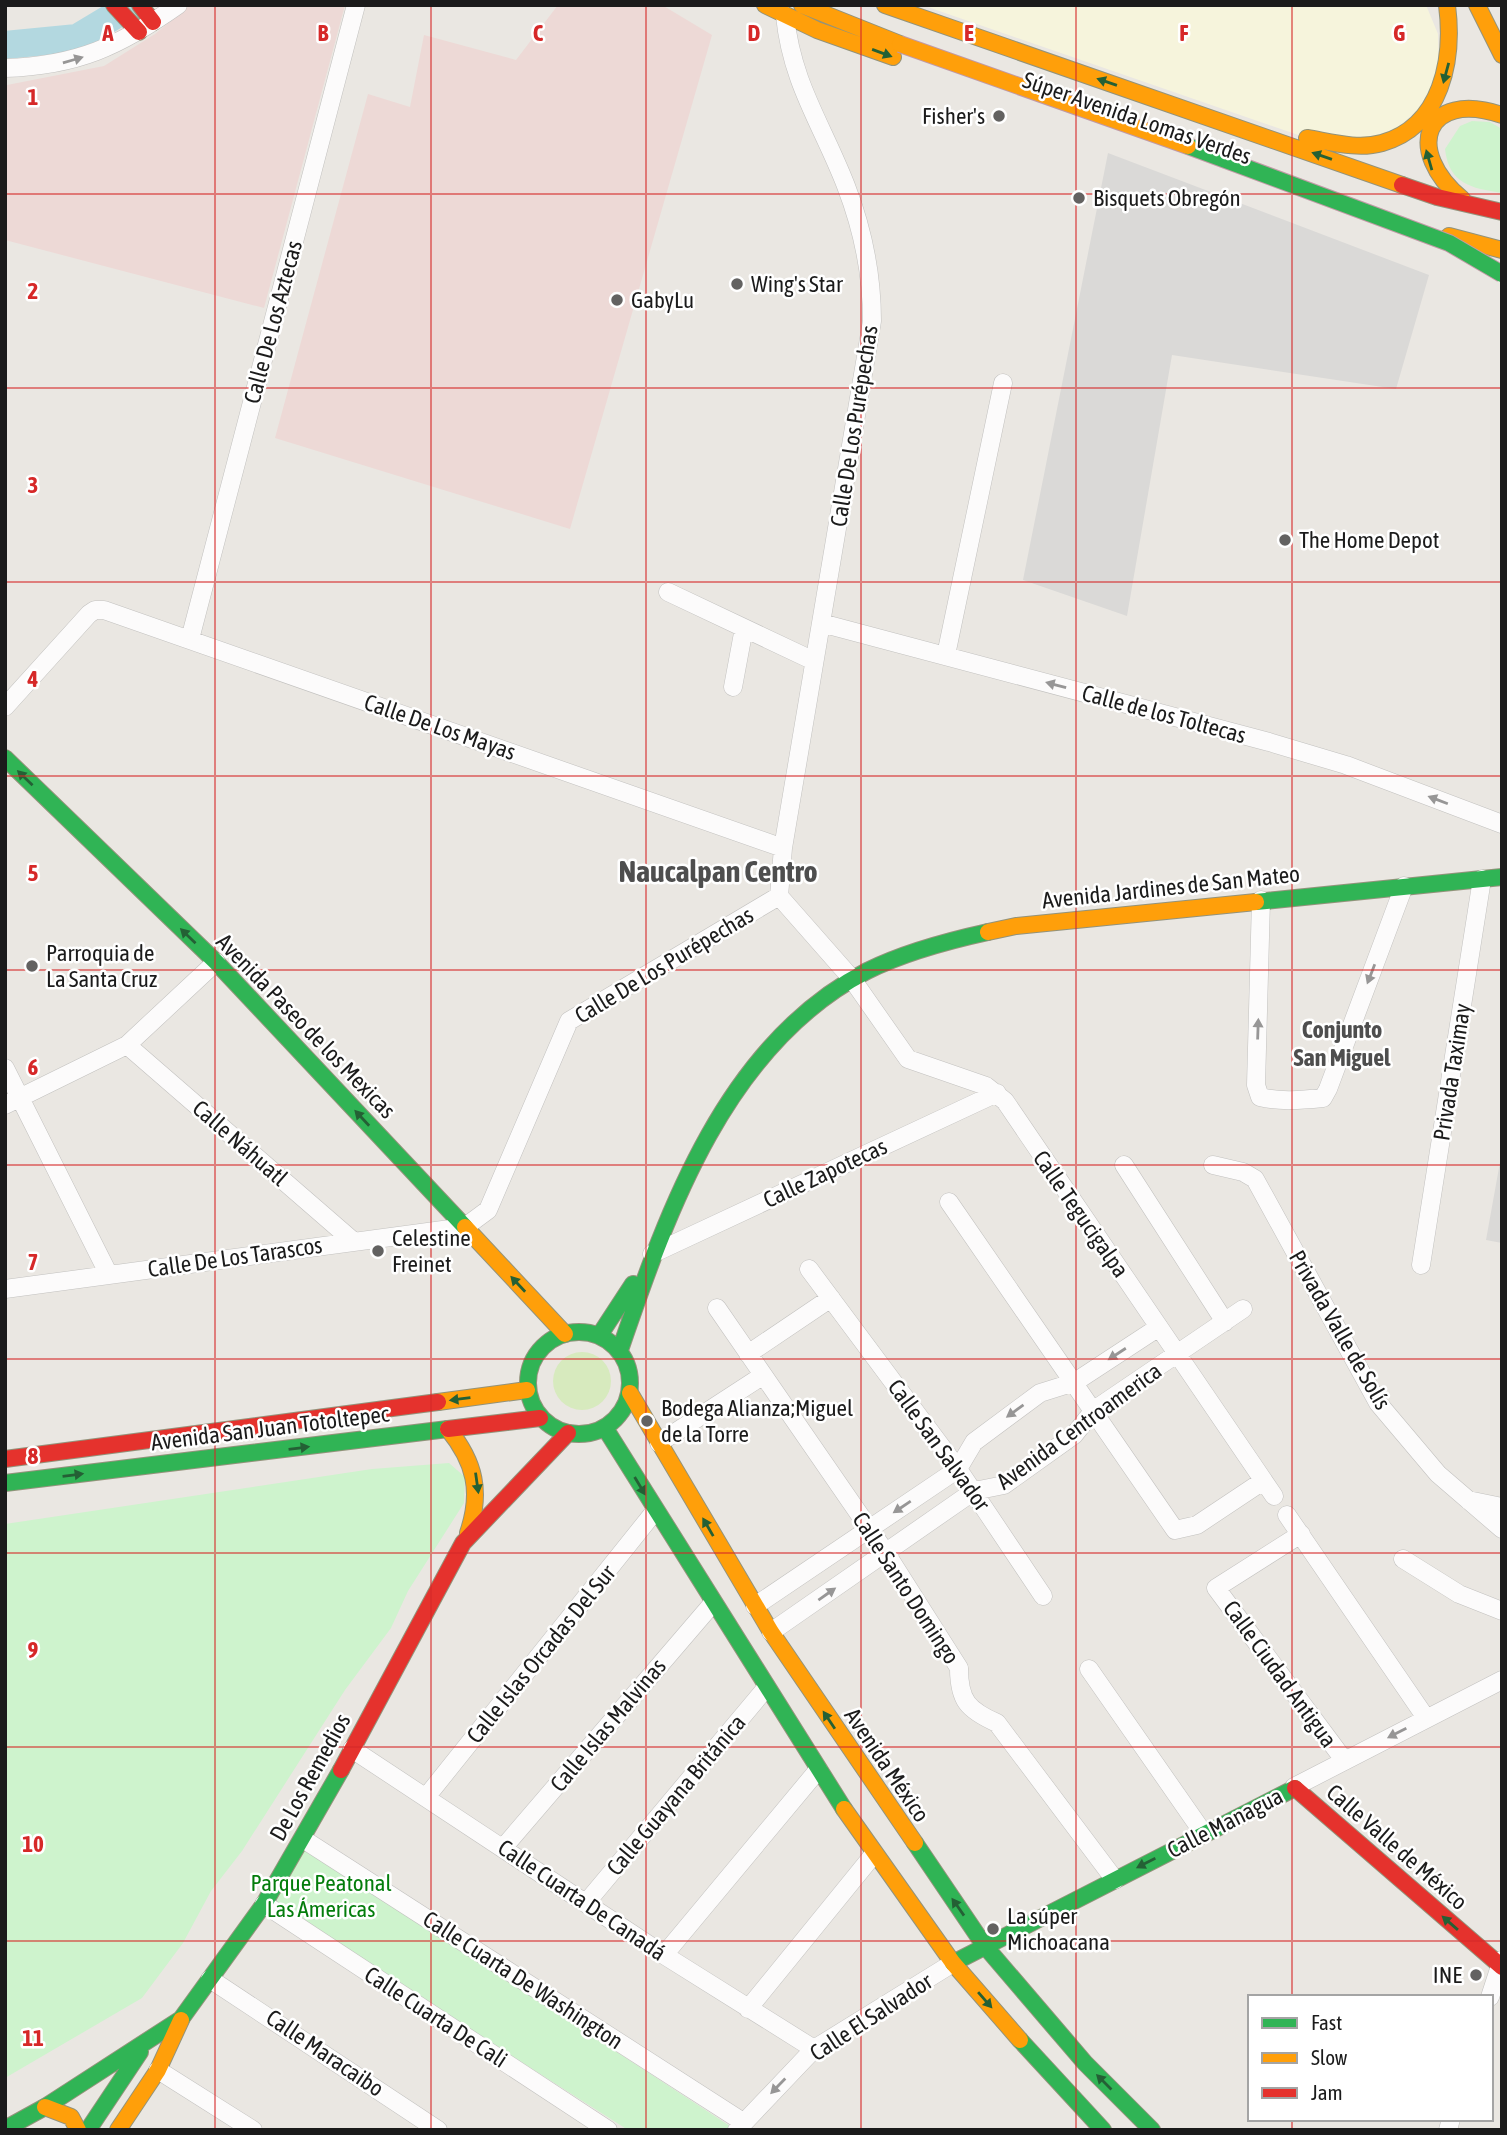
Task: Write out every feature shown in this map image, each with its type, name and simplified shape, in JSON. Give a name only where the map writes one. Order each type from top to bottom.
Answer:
[{"type":"main road","points":[[114,5],[142,20]]},
{"type":"main road","name":"Súper Avenida Lomas Verdes","points":[[765,5],[785,16],[1095,130],[1318,203],[1502,250]]},
{"type":"main road","points":[[802,5],[1336,189],[1502,257]]},
{"type":"main road","points":[[841,5],[976,74],[1209,153],[1449,243],[1502,274]]},
{"type":"main road","name":"Súper Avenida Lomas Verdes","points":[[885,5],[1475,207],[1502,212]]},
{"type":"main road","points":[[1247,130],[1357,145],[1383,143],[1403,133],[1421,119],[1441,89],[1451,47],[1447,5]]},
{"type":"main road","points":[[1461,5],[1502,74]]},
{"type":"main road","points":[[1477,5],[1502,55]]},
{"type":"main road","points":[[1488,5],[1502,33]]},
{"type":"main road","points":[[1496,5],[1502,18]]},
{"type":"main road","points":[[1475,207],[1453,194],[1435,175],[1427,157],[1427,139],[1438,119],[1460,106],[1482,106],[1502,115]]},
{"type":"main road","points":[[1318,203],[1414,237],[1502,282]]},
{"type":"main road","name":"Avenida Paseo de los Mexicas","points":[[5,758],[216,962],[565,1334]]},
{"type":"main road","name":"Avenida Jardines de San Mateo","points":[[652,1254],[703,1143],[733,1094],[772,1046],[812,1009],[852,979],[912,954],[969,935],[1016,926],[1502,877]]},
{"type":"main road","points":[[599,1336],[652,1254]]},
{"type":"main road","points":[[620,1350],[652,1254]]},
{"type":"main road","points":[[589,1333],[599,1336],[620,1350],[627,1365],[629,1393],[621,1413],[605,1428],[583,1435],[561,1431],[540,1418],[527,1390],[528,1372],[536,1355],[548,1342],[565,1334],[589,1333]]},
{"type":"main road","name":"Avenida San Juan Totoltepec","points":[[5,1459],[527,1390]]},
{"type":"main road","name":"Avenida México","points":[[629,1393],[771,1632],[864,1805],[874,1854],[953,1963],[1058,2084],[1103,2130]]},
{"type":"main road","name":"Avenida San Juan Totoltepec","points":[[5,1483],[540,1418]]},
{"type":"main road","name":"Avenida México","points":[[605,1428],[818,1770],[864,1805],[1085,2063],[1152,2130]]},
{"type":"main road","points":[[448,1429],[472,1461],[477,1477],[479,1498],[463,1543]]},
{"type":"main road","name":"De Los Remedios","points":[[5,2129],[144,2046],[181,2020],[264,1904],[303,1839],[463,1543],[545,1454],[561,1431]]},
{"type":"main road","name":"Calle Managua","points":[[984,1945],[1294,1787]]},
{"type":"main road","name":"Calle Valle de México","points":[[1294,1787],[1501,1965]]},
{"type":"main road","name":"Calle El Salvador","points":[[953,1963],[984,1945]]},
{"type":"main road","points":[[118,2130],[158,2070],[181,2020]]},
{"type":"main road","points":[[88,2130],[144,2046]]},
{"type":"main road","points":[[108,2068],[125,2075],[138,2100]]},
{"type":"main road","points":[[45,2107],[71,2118],[78,2130]]},
{"type":"street","points":[[5,68],[42,67],[74,61],[118,44],[142,20],[178,5]]},
{"type":"street","name":"Calle De Los Aztecas","points":[[190,639],[356,5]]},
{"type":"street","name":"Calle De Los Purépechas","points":[[465,1227],[488,1210],[569,1021],[779,896],[783,848],[872,321],[872,284],[862,235],[846,186],[794,72],[785,16]]},
{"type":"street","points":[[946,655],[1003,383]]},
{"type":"street","points":[[668,592],[814,661]]},
{"type":"street","name":"Calle De Los Mayas","points":[[5,707],[95,610],[190,639],[783,848]]},
{"type":"street","name":"Calle de los Toltecas","points":[[821,622],[1307,753],[1502,824]]},
{"type":"street","points":[[733,687],[744,628]]},
{"type":"street","name":"Privada Taximay","points":[[1421,1265],[1482,878]]},
{"type":"street","points":[[1261,900],[1256,1085],[1260,1097],[1270,1100],[1323,1098],[1404,886]]},
{"type":"street","points":[[779,896],[852,979],[908,1059],[986,1086],[997,1093]]},
{"type":"street","points":[[12,1101],[127,1045],[216,962]]},
{"type":"street","name":"Calle Náhuatl","points":[[127,1045],[353,1241]]},
{"type":"street","points":[[5,1068],[12,1101],[108,1275]]},
{"type":"street","name":"Calle Zapotecas","points":[[652,1254],[997,1093]]},
{"type":"street","name":"Calle Tegucigalpa","points":[[997,1093],[1269,1488],[1197,1525],[1175,1530],[1094,1410]]},
{"type":"street","points":[[1124,1164],[1226,1322]]},
{"type":"street","name":"Privada Valle de Solís","points":[[1213,1164],[1243,1172],[1255,1180],[1366,1385],[1438,1474],[1502,1529]]},
{"type":"street","points":[[949,1202],[1094,1410]]},
{"type":"street","name":"Calle De Los Tarascos","points":[[5,1289],[465,1227]]},
{"type":"street","name":"Calle San Salvador","points":[[809,1269],[974,1491],[1043,1596]]},
{"type":"street","points":[[748,1354],[831,1298]]},
{"type":"street","name":"Calle Santo Domingo","points":[[717,1308],[886,1553],[959,1668],[959,1691],[976,1714],[997,1723],[1115,1880]]},
{"type":"street","name":"Avenida Centroamerica","points":[[771,1632],[974,1491],[1004,1485],[1074,1436],[1094,1410],[1243,1309]]},
{"type":"street","name":"Avenida Centroamerica","points":[[755,1606],[958,1469],[974,1441],[1040,1393],[1075,1382],[1158,1327]]},
{"type":"street","points":[[659,1443],[762,1376]]},
{"type":"street","points":[[1465,1499],[1502,1507]]},
{"type":"street","name":"Calle Islas Orcadas Del Sur","points":[[427,1796],[655,1511]]},
{"type":"street","points":[[1287,1515],[1426,1717]]},
{"type":"street","name":"Calle Ciudad Antigua","points":[[1301,1534],[1216,1588],[1343,1760]]},
{"type":"street","points":[[1403,1559],[1459,1594],[1502,1611]]},
{"type":"street","name":"Calle Islas Malvinas","points":[[503,1848],[713,1602]]},
{"type":"street","points":[[1089,1670],[1204,1834]]},
{"type":"street","name":"Calle Managua","points":[[1294,1787],[1502,1680]]},
{"type":"street","name":"Calle Guayana Británica","points":[[586,1903],[766,1688]]},
{"type":"street","name":"Calle Cuarta De Canadá","points":[[352,1748],[664,1955],[814,2049]]},
{"type":"street","points":[[664,1955],[818,1770]]},
{"type":"street","name":"Calle Cuarta De Washington","points":[[303,1839],[740,2126]]},
{"type":"street","points":[[748,2009],[874,1854]]},
{"type":"street","name":"Calle Cuarta De Cali","points":[[264,1904],[608,2130]]},
{"type":"street","name":"Calle El Salvador","points":[[740,2126],[814,2049],[953,1963]]},
{"type":"street","points":[[1491,1995],[1501,1965]]},
{"type":"street","name":"Calle Maracaibo","points":[[210,1979],[438,2130]]},
{"type":"street","points":[[158,2070],[253,2130]]},
{"type":"shaded area","points":[[190,5],[345,5],[264,308],[5,240],[7,85],[104,66],[155,34]]},
{"type":"shaded area","points":[[558,5],[662,5],[712,35],[570,529],[275,438],[368,94],[410,107],[424,35],[516,60]]},
{"type":"shaded area","points":[[922,5],[1426,5],[1438,34],[1439,74],[1418,110],[1382,141],[1307,138]]},
{"type":"shaded area","points":[[1108,153],[1429,275],[1396,389],[1172,355],[1127,616],[1023,580]]},
{"type":"shaded area","points":[[1502,1151],[1502,1243],[1486,1240]]},
{"type":"green space","points":[[1472,121],[1490,122],[1502,129],[1502,193],[1463,182],[1451,170],[1447,161],[1445,149],[1460,126]]},
{"type":"green space","points":[[576,1352],[588,1352],[603,1360],[611,1375],[611,1387],[603,1402],[588,1410],[576,1410],[561,1402],[553,1387],[553,1375],[561,1360]]},
{"type":"green space","points":[[449,1463],[465,1477],[464,1503],[408,1591],[391,1628],[345,1690],[242,1851],[211,1891],[183,1943],[142,1998],[5,2078],[5,1524],[372,1469]]},
{"type":"green space","name":"Parque Peatonal Las Ámericas","points":[[305,1848],[736,2130],[628,2130],[272,1903]]},
{"type":"waterway","points":[[5,45],[77,38],[132,5]]},
{"type":"traffic: fast","points":[[1188,146],[1449,243],[1502,274]]},
{"type":"traffic: fast","points":[[5,758],[216,962],[465,1227]]},
{"type":"traffic: fast","points":[[1256,902],[1502,877]]},
{"type":"traffic: fast","points":[[620,1350],[659,1242],[682,1188],[709,1135],[740,1086],[776,1041],[818,1003],[867,971],[926,948],[988,932]]},
{"type":"traffic: fast","points":[[599,1336],[633,1284]]},
{"type":"traffic: fast","points":[[579,1332],[599,1336],[615,1347],[626,1363],[630,1383],[626,1403],[615,1419],[599,1430],[579,1434],[559,1430],[543,1419],[532,1403],[528,1383],[532,1363],[543,1347],[559,1336],[579,1332]]},
{"type":"traffic: fast","points":[[605,1428],[844,1809]]},
{"type":"traffic: fast","points":[[5,1483],[448,1429]]},
{"type":"traffic: fast","points":[[5,2129],[45,2107],[181,2019],[264,1904],[341,1770]]},
{"type":"traffic: fast","points":[[953,1963],[1295,1788]]},
{"type":"traffic: fast","points":[[915,1843],[984,1945],[1085,2063],[1152,2130]]},
{"type":"traffic: fast","points":[[1020,2040],[1103,2130]]},
{"type":"traffic: fast","points":[[88,2130],[140,2052]]},
{"type":"traffic: slow","points":[[765,5],[817,30],[893,57]]},
{"type":"traffic: slow","points":[[802,5],[900,44]]},
{"type":"traffic: slow","points":[[885,5],[1402,185]]},
{"type":"traffic: slow","points":[[1307,138],[1344,145],[1373,145],[1402,134],[1418,122],[1431,106],[1440,88],[1445,68],[1449,26],[1447,5]]},
{"type":"traffic: slow","points":[[1477,5],[1502,55]]},
{"type":"traffic: slow","points":[[900,44],[1188,146]]},
{"type":"traffic: slow","points":[[1462,199],[1444,181],[1433,162],[1429,144],[1431,129],[1440,117],[1455,110],[1476,109],[1502,115]]},
{"type":"traffic: slow","points":[[1449,236],[1502,250]]},
{"type":"traffic: slow","points":[[988,932],[1016,926],[1256,902]]},
{"type":"traffic: slow","points":[[465,1227],[565,1334]]},
{"type":"traffic: slow","points":[[438,1402],[527,1390]]},
{"type":"traffic: slow","points":[[630,1393],[771,1632],[915,1843]]},
{"type":"traffic: slow","points":[[448,1429],[464,1453],[473,1478],[475,1504],[468,1533]]},
{"type":"traffic: slow","points":[[844,1809],[953,1963],[1020,2040]]},
{"type":"traffic: slow","points":[[118,2130],[158,2070],[181,2020]]},
{"type":"traffic: slow","points":[[45,2107],[71,2117],[78,2130]]},
{"type":"traffic: jam","points":[[114,5],[139,32]]},
{"type":"traffic: jam","points":[[140,5],[153,22]]},
{"type":"traffic: jam","points":[[1402,185],[1437,197],[1502,212]]},
{"type":"traffic: jam","points":[[5,1459],[438,1402]]},
{"type":"traffic: jam","points":[[448,1429],[540,1418]]},
{"type":"traffic: jam","points":[[341,1770],[463,1543],[568,1433]]},
{"type":"traffic: jam","points":[[1295,1788],[1502,1967]]},
{"type":"place","name":"Fisher's","points":[[999,116]]},
{"type":"place","name":"Bisquets Obregón","points":[[1079,198]]},
{"type":"place","name":"Wing's Star","points":[[737,284]]},
{"type":"place","name":"GabyLu","points":[[617,300]]},
{"type":"place","name":"The Home Depot","points":[[1285,540]]},
{"type":"place","name":"Parroquia de La Santa Cruz","points":[[32,966]]},
{"type":"place","name":"Celestine Freinet","points":[[378,1251]]},
{"type":"place","name":"Bodega Alianza;Miguel de la Torre","points":[[647,1421]]},
{"type":"place","name":"La súper Michoacana","points":[[993,1929]]},
{"type":"place","name":"INE","points":[[1476,1975]]},
{"type":"district","name":"Naucalpan Centro","points":[[718,872]]},
{"type":"district","name":"Conjunto San Miguel","points":[[1342,1044]]}]
